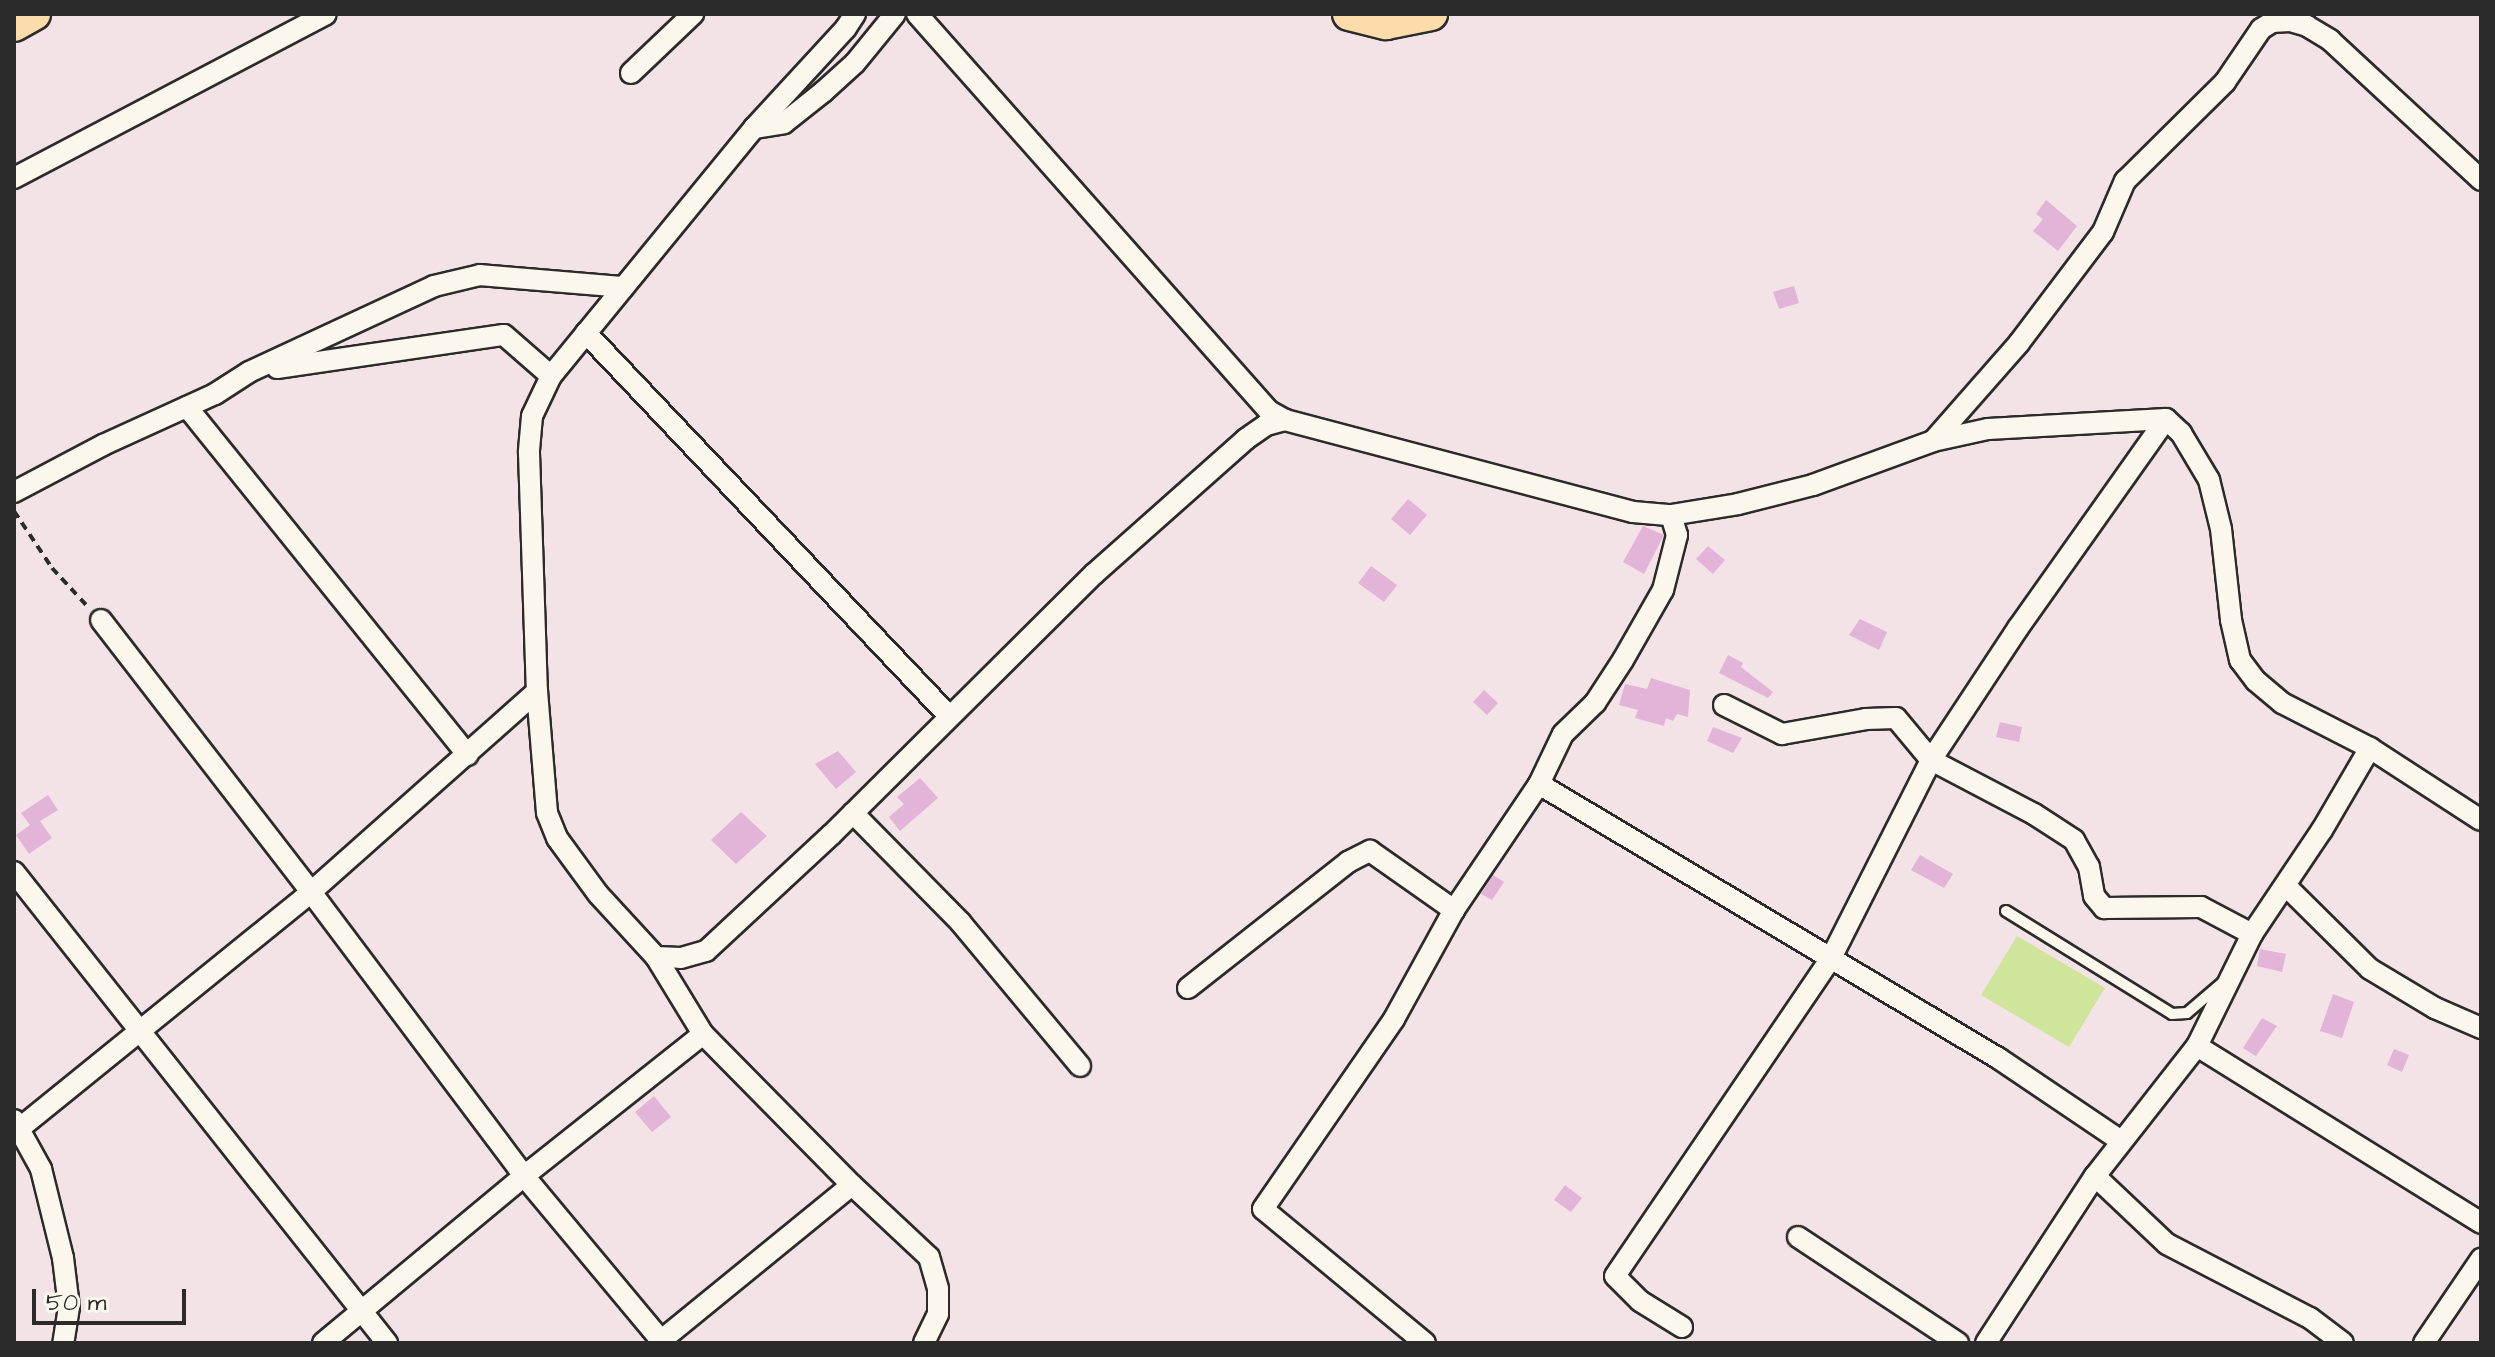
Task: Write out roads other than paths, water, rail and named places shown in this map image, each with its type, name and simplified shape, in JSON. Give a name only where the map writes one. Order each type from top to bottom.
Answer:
[{"type":"main road","points":[[14,25],[34,14]]},
{"type":"main road","points":[[1349,14],[1386,23],[1431,14]]},
{"type":"street","points":[[14,178],[326,14]]},
{"type":"street","points":[[631,73],[693,14]]},
{"type":"street","points":[[855,14],[846,28],[754,128],[551,376],[532,416],[529,453],[537,691],[547,813],[557,838],[598,894],[656,957],[703,1034],[852,1185],[929,1257],[938,1289],[938,1314],[924,1343]]},
{"type":"street","points":[[754,128],[784,123],[823,92],[855,63],[895,14]]},
{"type":"street","points":[[917,14],[1269,411],[1285,420],[1633,512],[1671,515],[1738,504],[1813,485],[1933,441],[1988,429],[2166,419],[2188,443],[2209,480],[2221,529],[2231,620],[2240,660],[2256,681],[2282,703],[2370,748],[2481,820]]},
{"type":"street","points":[[1933,441],[2019,343],[2103,232],[2125,181],[2225,82],[2261,29],[2272,22],[2307,26],[2330,40],[2481,180]]},
{"type":"street","points":[[14,492],[115,439],[215,394],[249,372],[434,286],[480,275],[624,287]]},
{"type":"street","points":[[586,333],[949,716]]},
{"type":"street","points":[[249,372],[504,335],[551,376]]},
{"type":"street","points":[[187,407],[468,755]]},
{"type":"street","points":[[1682,1327],[1640,1301],[1615,1276],[1831,958],[1931,760],[2018,628],[2166,419]]},
{"type":"street","points":[[656,957],[681,958],[706,951],[853,813],[1094,574],[1246,439],[1266,425],[1285,420]]},
{"type":"street","points":[[1425,1343],[1263,1209],[1394,1019],[1454,910],[1539,784],[1563,734],[1595,703],[1663,590],[1677,535],[1671,515]]},
{"type":"street","points":[[101,620],[311,892],[524,1176],[660,1342],[852,1185]]},
{"type":"street","points":[[63,1343],[69,1307],[63,1258],[41,1169],[17,1124],[311,892],[537,691]]},
{"type":"street","points":[[1724,705],[1782,734],[1866,719],[1896,718],[1931,760],[2034,814],[2074,840],[2089,867],[2094,896],[2104,908],[2201,907],[2252,934]]},
{"type":"street","points":[[1986,1343],[2095,1176],[2197,1046],[2252,934],[2286,886],[2370,748]]},
{"type":"street","points":[[1539,784],[1998,1058],[2121,1141]]},
{"type":"street","points":[[853,813],[961,923],[1080,1066]]},
{"type":"street","points":[[1188,988],[1348,862],[1370,851],[1454,910]]},
{"type":"street","points":[[14,872],[387,1343]]},
{"type":"street","points":[[2286,886],[2370,969],[2435,1008],[2481,1028]]},
{"type":"street","points":[[323,1343],[524,1176],[703,1034]]},
{"type":"street","points":[[2197,1046],[2481,1223]]},
{"type":"street","points":[[2095,1176],[2167,1244],[2310,1318],[2343,1343]]},
{"type":"street","points":[[1798,1237],[1958,1343]]},
{"type":"street","points":[[2424,1343],[2481,1259]]},
{"type":"lane","points":[[2006,911],[2172,1014],[2187,1013],[2235,973]]}]
